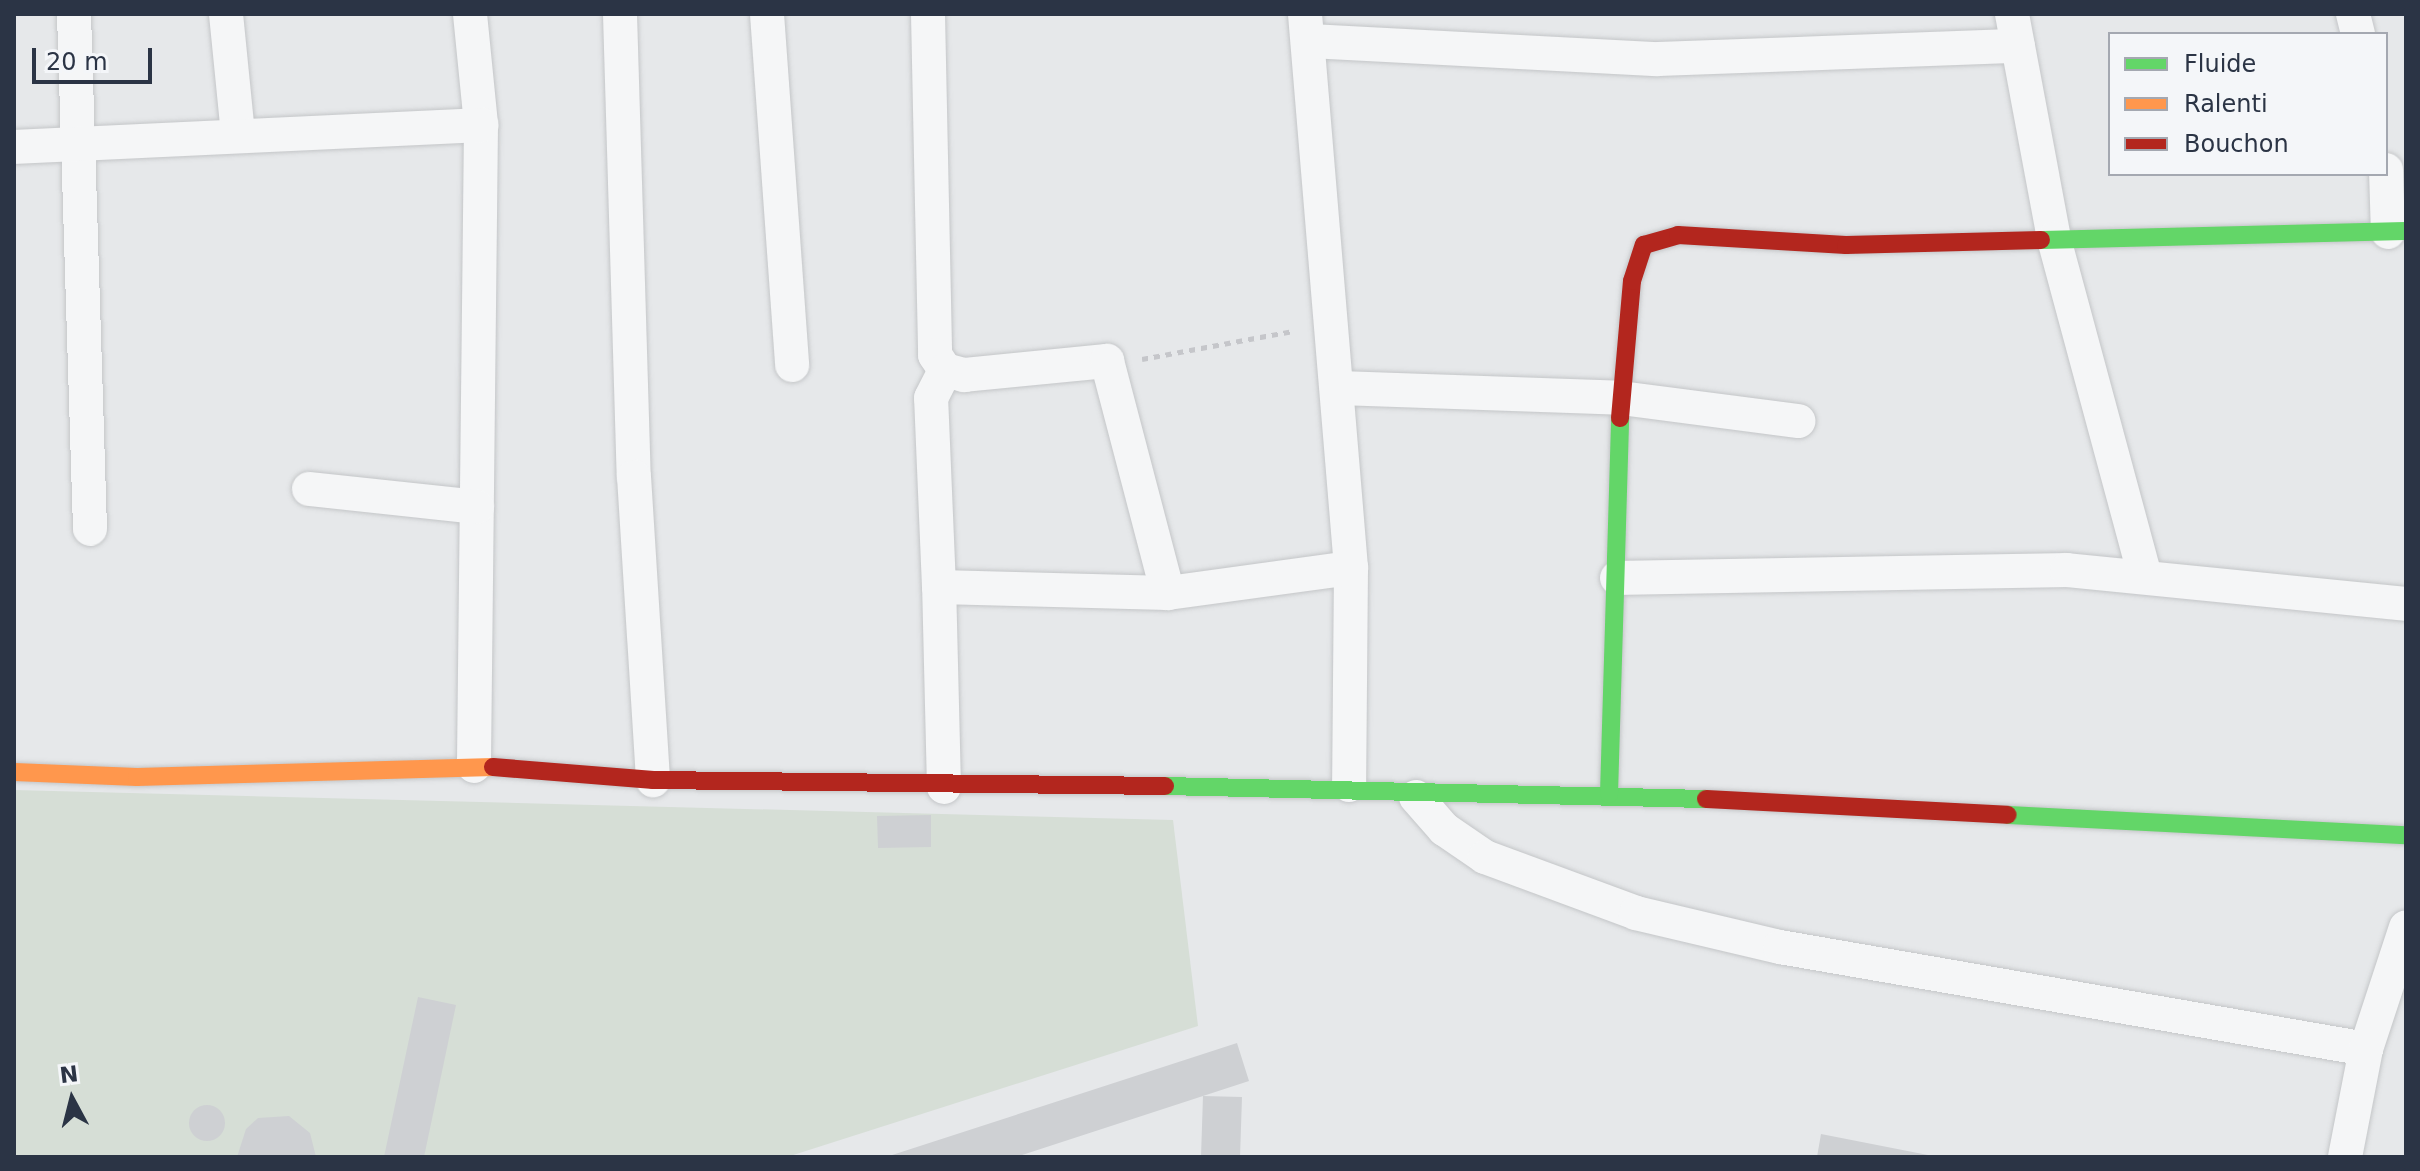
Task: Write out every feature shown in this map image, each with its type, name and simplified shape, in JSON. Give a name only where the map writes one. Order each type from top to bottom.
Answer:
[{"type":"street","points":[[74,14],[74,145],[90,529]]},
{"type":"street","points":[[226,14],[238,135]]},
{"type":"street","points":[[470,14],[481,125],[474,766]]},
{"type":"street","points":[[620,14],[634,477],[653,780]]},
{"type":"street","points":[[767,14],[792,365]]},
{"type":"street","points":[[928,14],[935,355],[945,370],[964,375],[1107,361],[1168,593]]},
{"type":"street","points":[[1349,785],[1351,568],[1308,28],[1658,59],[2015,30],[2054,239],[2145,576]]},
{"type":"street","points":[[14,147],[481,125]]},
{"type":"street","points":[[1609,794],[1621,398],[1632,281],[1644,245],[1678,235],[1846,245],[2397,232],[2387,176]]},
{"type":"street","points":[[944,787],[931,398],[945,370]]},
{"type":"street","points":[[1339,388],[1621,398],[1799,421]]},
{"type":"street","points":[[309,489],[477,507]]},
{"type":"street","points":[[939,587],[1168,593],[1351,568]]},
{"type":"street","points":[[1617,578],[2067,570],[2406,604]]},
{"type":"street","points":[[14,772],[137,777],[474,766],[653,780],[944,787],[1349,785],[1416,797],[1609,794],[2406,835]]},
{"type":"street","points":[[1416,797],[1444,829],[1485,857],[1636,913],[1780,947],[2366,1049]]},
{"type":"street","points":[[2345,1157],[2366,1049],[2400,967],[2406,927]]},
{"type":"path","points":[[1107,361],[1183,356],[1333,322]]},
{"type":"shaded area","points":[[14,790],[1173,820],[1198,1026],[787,1157],[14,1157]]},
{"type":"building","points":[[931,815],[931,847],[878,848],[877,816]]},
{"type":"building","points":[[418,997],[456,1005],[424,1157],[384,1157]]},
{"type":"building","points":[[1237,1043],[1249,1081],[1016,1157],[886,1157]]},
{"type":"building","points":[[1203,1096],[1242,1097],[1240,1157],[1201,1157]]},
{"type":"building","points":[[207,1105],[220,1110],[225,1123],[220,1136],[207,1141],[194,1136],[189,1123],[194,1110]]},
{"type":"building","points":[[289,1116],[310,1133],[316,1157],[237,1157],[246,1129],[258,1118]]},
{"type":"building","points":[[1821,1134],[1933,1156],[1817,1157]]},
{"type":"traffic: fast","points":[[2041,240],[2406,231]]},
{"type":"traffic: fast","points":[[1609,794],[1620,418]]},
{"type":"traffic: fast","points":[[1165,786],[1706,799]]},
{"type":"traffic: fast","points":[[2008,815],[2406,835]]},
{"type":"traffic: slow","points":[[14,772],[137,777],[493,767]]},
{"type":"traffic: jam","points":[[1620,418],[1632,281],[1644,245],[1678,235],[1846,245],[2041,240]]},
{"type":"traffic: jam","points":[[493,767],[653,780],[1165,786]]},
{"type":"traffic: jam","points":[[1706,799],[2008,815]]}]
